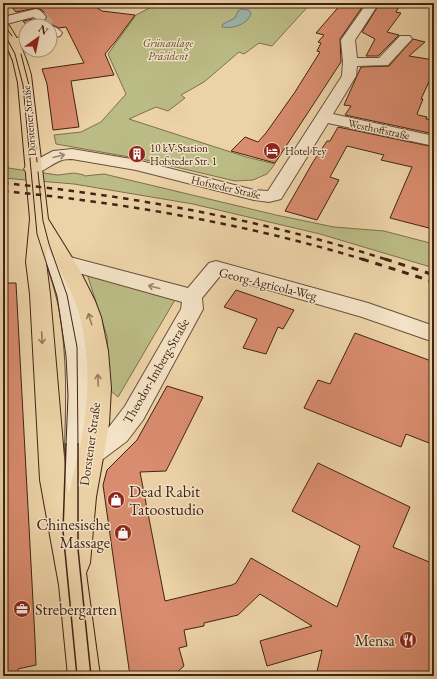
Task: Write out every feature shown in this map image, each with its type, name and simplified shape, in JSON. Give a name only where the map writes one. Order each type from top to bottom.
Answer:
[{"type":"main road","name":"Dorstener Straße","points":[[3,27],[18,40]]},
{"type":"main road","name":"Dorstener Straße","points":[[21,58],[30,125],[33,169],[40,229],[36,262],[40,294],[49,439],[53,480],[71,540],[78,667]]},
{"type":"main road","name":"Dorstener Straße","points":[[40,229],[66,263],[85,302],[93,329],[97,357],[98,388],[95,430],[83,495],[71,540]]},
{"type":"street","name":"Hofsteder Straße","points":[[33,169],[59,155],[72,154],[137,165],[269,197],[275,195],[349,76],[350,62],[348,40],[373,3]]},
{"type":"street","points":[[3,21],[36,13],[40,17]]},
{"type":"street","points":[[350,62],[383,62],[405,39]]},
{"type":"street","name":"Westhoffstraße","points":[[324,117],[434,141]]},
{"type":"street","points":[[40,229],[67,295],[77,347],[79,407],[77,496],[71,540]]},
{"type":"street","points":[[66,263],[192,297]]},
{"type":"street","name":"Georg-Agricola-Weg","points":[[192,297],[216,268],[368,311],[434,334]]},
{"type":"street","name":"Theodor-Imberg-Straße","points":[[90,454],[118,434],[134,412],[192,309],[192,297]]},
{"type":"green space","name":"Grünanlage Präsident","points":[[159,3],[311,3],[272,46],[259,43],[244,54],[239,52],[204,82],[181,95],[185,98],[168,111],[156,107],[129,119],[246,157],[275,164],[267,174],[253,180],[235,181],[146,160],[56,144],[54,135],[81,132],[101,122],[126,94],[108,54],[136,15]]},
{"type":"green space","points":[[7,147],[8,168],[58,175],[74,173],[84,176],[104,174],[276,215],[334,227],[384,231],[434,244],[434,268],[320,234],[193,204],[74,184],[3,178],[3,148]]},
{"type":"green space","points":[[87,274],[176,298],[118,397],[110,390],[107,336]]},
{"type":"water","points":[[241,9],[249,10],[251,14],[246,21],[235,27],[222,27],[223,24],[235,18],[238,11]]},
{"type":"building","points":[[8,3],[90,3],[102,11],[135,15],[105,54],[114,75],[71,81],[79,127],[53,130],[47,84],[42,69],[84,63],[66,27],[58,28],[58,18],[46,18],[47,16],[42,10],[36,8],[16,12]]},
{"type":"building","points":[[342,3],[365,3],[340,39],[341,62],[275,163],[231,151],[245,137],[258,142],[266,133],[295,92],[320,52],[317,51],[321,43],[318,42],[324,35],[316,33]]},
{"type":"building","points":[[380,3],[401,3],[396,12],[401,13],[387,32],[399,35],[378,56],[366,56],[375,39],[362,32]]},
{"type":"building","points":[[413,39],[425,42],[409,56],[434,60],[434,71],[421,99],[423,99],[417,114],[427,117],[426,119],[434,120],[434,134],[345,115],[351,106],[344,105],[361,67],[389,66]]},
{"type":"building","points":[[338,127],[434,147],[434,217],[429,228],[390,218],[412,167],[381,160],[384,155],[347,146],[330,177],[339,180],[317,220],[285,211],[313,162],[327,141],[330,141]]},
{"type":"building","points":[[3,283],[16,283],[36,665],[18,669],[18,676],[3,676]]},
{"type":"building","points":[[236,290],[294,310],[283,329],[278,327],[266,354],[243,348],[257,319],[224,307]]},
{"type":"building","points":[[355,333],[434,362],[434,445],[406,434],[401,447],[304,408],[318,380],[330,384]]},
{"type":"building","points":[[167,386],[203,397],[166,471],[140,472],[165,601],[236,583],[251,558],[337,607],[360,546],[292,511],[318,463],[410,507],[393,547],[434,564],[434,676],[316,676],[322,650],[267,666],[260,641],[312,626],[260,594],[238,615],[204,623],[204,626],[184,630],[187,646],[179,648],[184,666],[173,676],[130,676],[103,485],[107,470],[137,440]]},
{"type":"tram line","points":[[3,23],[12,36]]},
{"type":"tram line","points":[[3,31],[15,54],[23,85],[37,234],[57,296],[66,356],[68,396],[66,445]]},
{"type":"tram line","points":[[22,58],[31,93],[37,162]]},
{"type":"tram line","points":[[38,172],[43,221],[49,244],[67,295],[77,347],[78,445]]},
{"type":"tram line","points":[[66,444],[63,531],[77,676]]},
{"type":"tram line","points":[[78,445],[78,549],[91,676]]},
{"type":"railway","points":[[3,183],[101,195],[198,211],[294,233],[388,260]]},
{"type":"railway","points":[[3,191],[95,202],[186,216],[321,247],[365,260]]},
{"type":"railway","points":[[362,259],[434,282]]},
{"type":"railway","points":[[385,259],[434,275]]},
{"type":"place","name":"Hotel Fey","points":[[272,151]]},
{"type":"place","name":"10 kV-Station Hofsteder Str. 1","points":[[137,154]]},
{"type":"place","name":"Dead Rabit Tatoostudio","points":[[116,500]]},
{"type":"place","name":"Chinesische Massage","points":[[123,533]]},
{"type":"place","name":"Strebergarten","points":[[22,609]]},
{"type":"place","name":"Mensa","points":[[408,640]]}]
